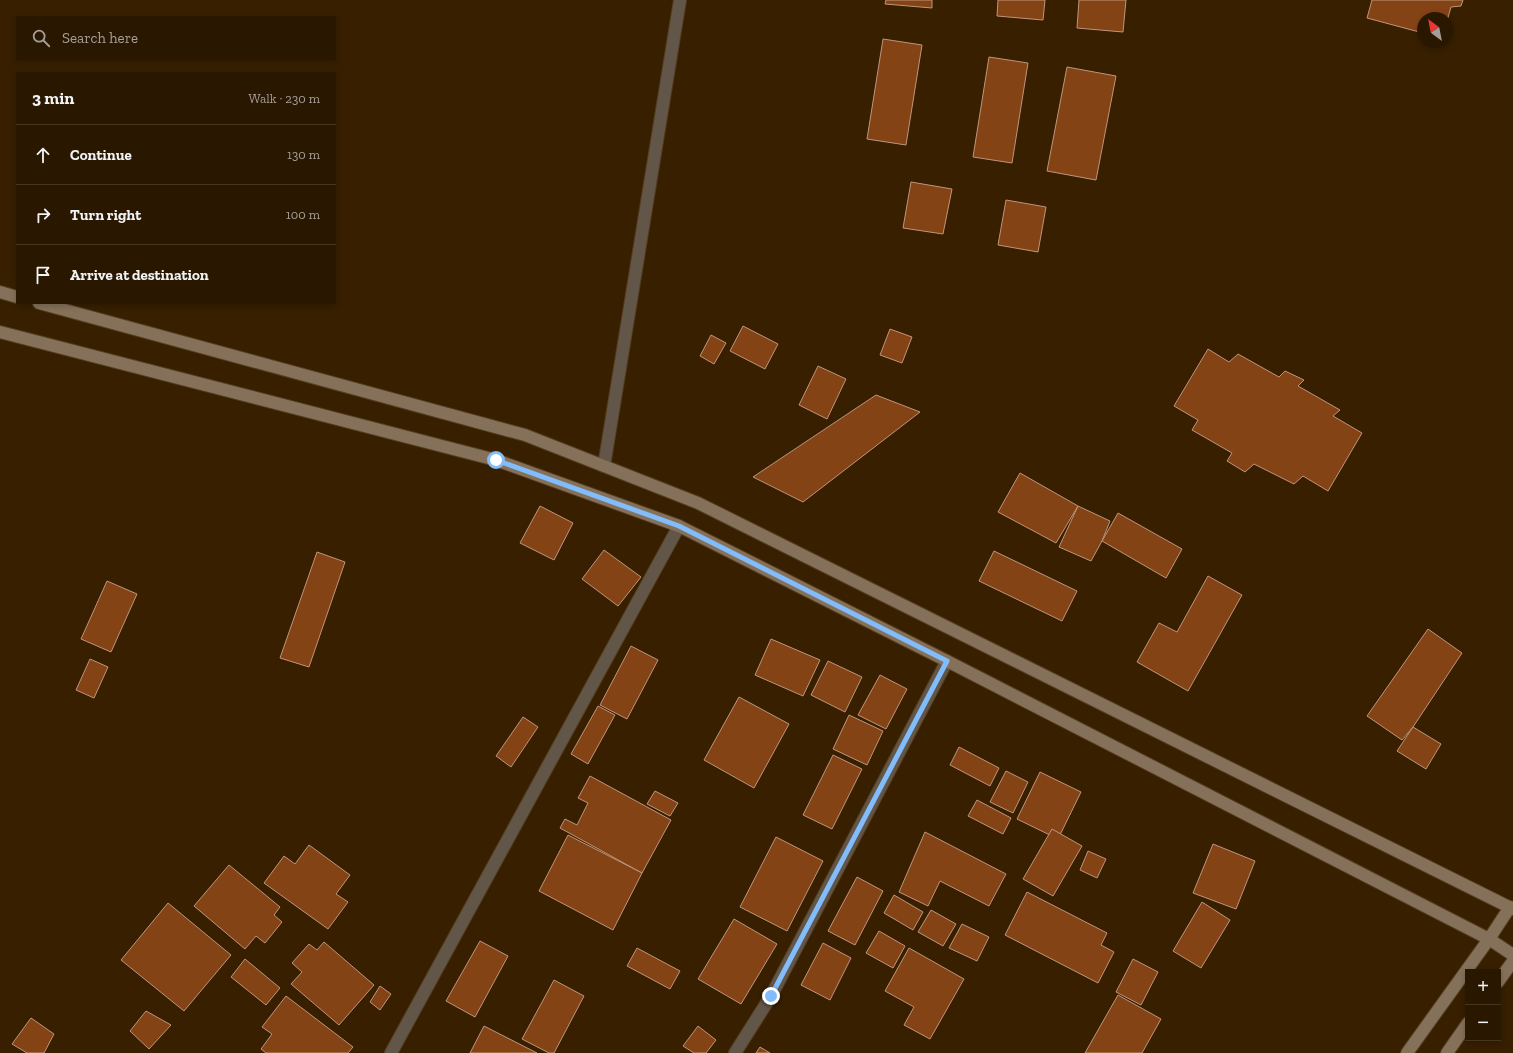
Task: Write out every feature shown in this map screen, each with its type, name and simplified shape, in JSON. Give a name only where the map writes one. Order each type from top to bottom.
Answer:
[{"type":"street","points":[[604,466],[680,0]]},
{"type":"street","points":[[0,292],[16,297]]},
{"type":"street","points":[[43,304],[525,435],[705,506],[1512,906],[1407,1053]]},
{"type":"street","points":[[0,332],[496,460],[679,526],[947,661],[1489,939],[1513,955]]},
{"type":"street","points":[[391,1053],[679,526]]},
{"type":"street","points":[[735,1053],[771,996],[947,661]]},
{"type":"street","points":[[1501,978],[1513,961]]},
{"type":"street","points":[[1447,1053],[1465,1027]]},
{"type":"building","points":[[886,0],[932,0],[932,8],[885,4]]},
{"type":"building","points":[[998,0],[1045,0],[1043,20],[997,16]]},
{"type":"building","points":[[1079,0],[1126,0],[1123,32],[1077,28]]},
{"type":"building","points":[[1372,0],[1463,0],[1461,6],[1451,7],[1450,12],[1417,12],[1417,31],[1367,18]]},
{"type":"building","points":[[883,39],[922,45],[906,145],[867,139]]},
{"type":"building","points":[[989,57],[1028,63],[1012,163],[973,157]]},
{"type":"building","points":[[1067,67],[1116,76],[1096,180],[1047,171]]},
{"type":"building","points":[[911,182],[952,189],[943,234],[903,228]]},
{"type":"building","points":[[1006,200],[1046,207],[1038,252],[998,245]]},
{"type":"building","points":[[743,326],[778,344],[765,369],[730,351]]},
{"type":"building","points":[[890,329],[912,337],[902,363],[880,355]]},
{"type":"building","points":[[711,335],[726,343],[714,364],[700,356]]},
{"type":"building","points":[[1208,349],[1229,362],[1238,354],[1279,377],[1285,371],[1304,380],[1298,386],[1340,410],[1333,416],[1362,433],[1328,491],[1303,476],[1294,484],[1254,464],[1245,472],[1227,461],[1232,453],[1192,430],[1198,420],[1174,406]]},
{"type":"building","points":[[818,366],[846,379],[827,419],[799,405]]},
{"type":"building","points":[[876,395],[920,412],[803,502],[753,477]]},
{"type":"building","points":[[1020,473],[1078,506],[1056,543],[998,512]]},
{"type":"building","points":[[540,506],[573,523],[554,560],[520,543]]},
{"type":"building","points":[[1078,506],[1110,521],[1102,541],[1091,561],[1059,547]]},
{"type":"building","points":[[1118,513],[1182,549],[1166,578],[1102,541]]},
{"type":"building","points":[[604,550],[641,577],[618,606],[582,579]]},
{"type":"building","points":[[994,551],[1077,591],[1062,621],[979,581]]},
{"type":"building","points":[[317,552],[345,562],[309,667],[280,658]]},
{"type":"building","points":[[1208,576],[1242,595],[1188,691],[1137,662],[1159,623],[1177,632]]},
{"type":"building","points":[[107,581],[137,594],[111,652],[81,639]]},
{"type":"building","points":[[1428,629],[1462,653],[1413,727],[1402,740],[1367,716]]},
{"type":"building","points":[[771,639],[820,660],[803,696],[755,675]]},
{"type":"building","points":[[631,646],[658,660],[627,719],[600,705]]},
{"type":"building","points":[[90,659],[108,667],[94,698],[76,690]]},
{"type":"building","points":[[828,661],[862,677],[845,712],[811,695]]},
{"type":"building","points":[[880,675],[907,689],[886,729],[858,715]]},
{"type":"building","points":[[739,697],[789,724],[754,788],[704,760]]},
{"type":"building","points":[[598,706],[615,715],[588,764],[571,754]]},
{"type":"building","points":[[849,715],[883,731],[867,765],[833,749]]},
{"type":"building","points":[[523,717],[538,727],[511,767],[496,756]]},
{"type":"building","points":[[1413,727],[1441,744],[1426,769],[1397,751]]},
{"type":"building","points":[[959,747],[999,768],[990,786],[950,765]]},
{"type":"building","points":[[833,755],[862,769],[832,829],[803,815]]},
{"type":"building","points":[[1006,771],[1028,782],[1013,813],[990,802]]},
{"type":"building","points":[[1040,772],[1081,792],[1058,839],[1017,819]]},
{"type":"building","points":[[590,776],[671,820],[642,873],[560,828],[565,819],[577,825],[588,803],[578,798]]},
{"type":"building","points":[[655,791],[678,803],[670,816],[647,804]]},
{"type":"building","points":[[977,800],[1011,818],[1003,834],[968,816]]},
{"type":"building","points":[[1052,829],[1082,846],[1053,896],[1023,879]]},
{"type":"building","points":[[925,832],[1006,874],[989,906],[940,881],[928,906],[899,892]]},
{"type":"building","points":[[568,835],[642,873],[613,930],[539,891]]},
{"type":"building","points":[[776,837],[823,861],[787,931],[740,907]]},
{"type":"building","points":[[1213,844],[1255,861],[1236,909],[1193,893]]},
{"type":"building","points":[[309,845],[350,875],[336,894],[348,902],[328,929],[264,883],[284,856],[295,864]]},
{"type":"building","points":[[1088,851],[1106,859],[1097,878],[1080,870]]},
{"type":"building","points":[[229,865],[280,907],[274,915],[282,922],[265,943],[256,936],[245,949],[194,906]]},
{"type":"building","points":[[857,877],[883,891],[855,945],[828,931]]},
{"type":"building","points":[[1027,892],[1107,933],[1101,945],[1114,952],[1098,983],[1005,935]]},
{"type":"building","points":[[894,895],[923,912],[913,930],[884,913]]},
{"type":"building","points":[[1202,902],[1230,920],[1201,968],[1173,951]]},
{"type":"building","points":[[168,903],[231,955],[184,1011],[121,960]]},
{"type":"building","points":[[931,910],[956,924],[943,946],[918,932]]},
{"type":"building","points":[[734,919],[777,944],[741,1004],[698,979]]},
{"type":"building","points":[[962,924],[989,937],[977,961],[949,948]]},
{"type":"building","points":[[879,931],[905,946],[893,968],[866,953]]},
{"type":"building","points":[[480,941],[508,956],[475,1017],[446,1001]]},
{"type":"building","points":[[324,942],[374,985],[339,1025],[291,984],[302,972],[292,963],[309,944],[317,950]]},
{"type":"building","points":[[823,943],[851,958],[830,1000],[801,985]]},
{"type":"building","points":[[637,948],[680,971],[670,989],[627,966]]},
{"type":"building","points":[[909,948],[964,979],[930,1039],[904,1025],[914,1007],[885,991]]},
{"type":"building","points":[[245,959],[280,988],[266,1005],[231,977]]},
{"type":"building","points":[[1133,959],[1158,972],[1141,1005],[1116,992]]},
{"type":"building","points":[[554,980],[584,996],[554,1053],[549,1053],[522,1039]]},
{"type":"building","points":[[380,986],[391,994],[380,1010],[370,1002]]},
{"type":"building","points":[[1118,995],[1161,1019],[1142,1053],[1085,1053]]},
{"type":"building","points":[[286,996],[353,1047],[348,1053],[266,1053],[261,1049],[272,1034],[262,1027]]},
{"type":"building","points":[[146,1011],[171,1025],[149,1049],[130,1031]]},
{"type":"building","points":[[31,1018],[54,1034],[44,1053],[27,1053],[12,1044]]},
{"type":"building","points":[[484,1026],[537,1053],[470,1053]]},
{"type":"building","points":[[698,1026],[716,1040],[706,1053],[694,1053],[683,1046]]},
{"type":"building","points":[[760,1047],[770,1053],[756,1053]]},
{"type":"route","points":[[496,460],[679,526],[947,661],[771,996]]}]
